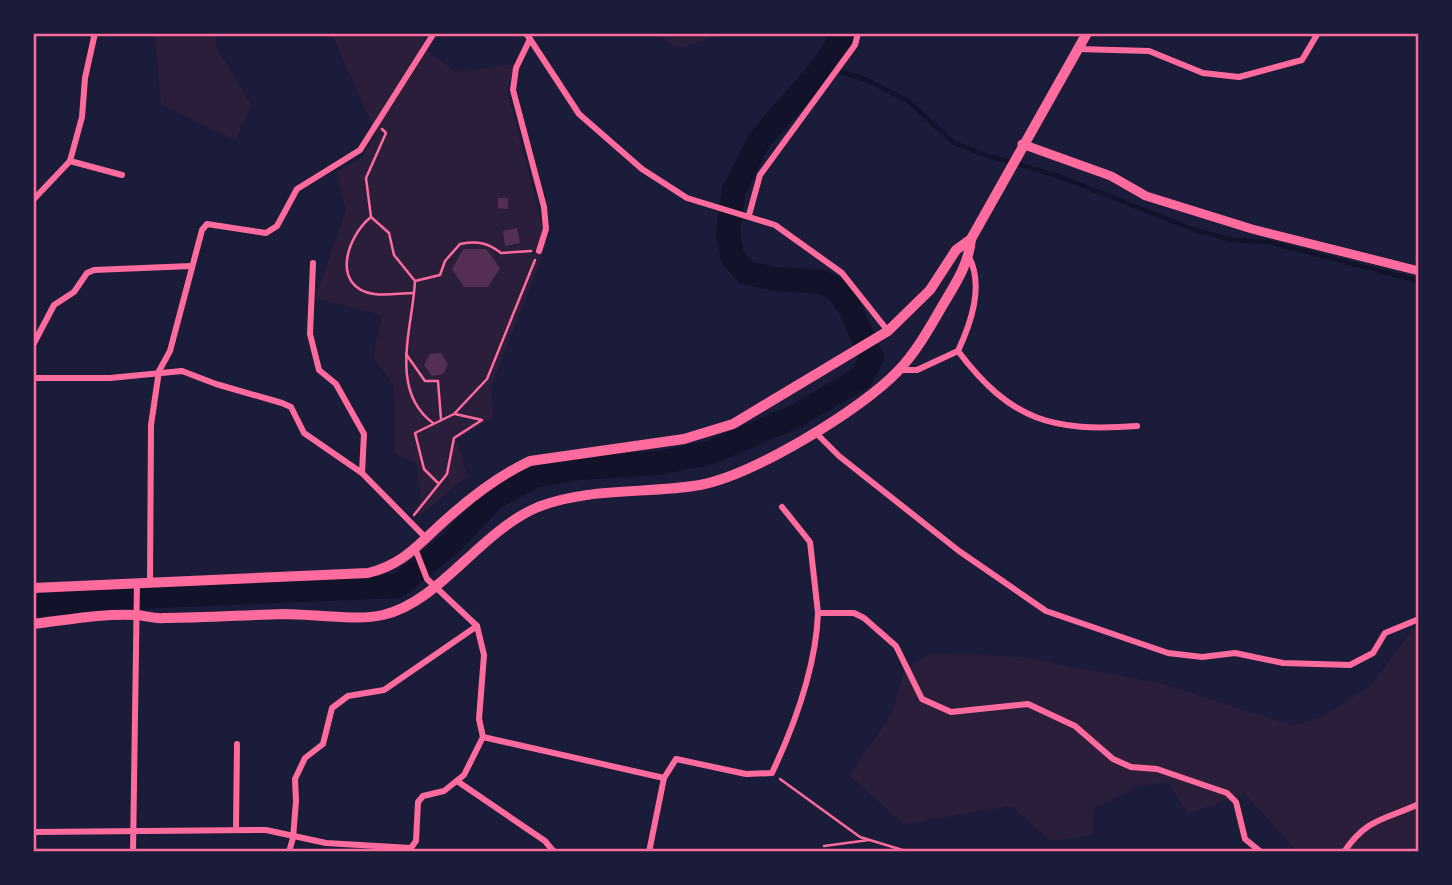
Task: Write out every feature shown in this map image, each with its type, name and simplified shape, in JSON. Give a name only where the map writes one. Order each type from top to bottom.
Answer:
[{"type":"highway","points":[[33,624],[137,611],[159,618],[379,616],[402,610],[430,583],[510,520],[541,506],[592,496],[702,484],[730,475],[816,433],[873,395],[899,370],[918,346],[969,257],[971,239],[1007,171],[1087,33]]},
{"type":"highway","points":[[33,589],[137,585],[150,581],[368,573],[386,569],[416,553],[427,539],[478,491],[530,461],[708,434],[733,424],[883,334],[930,290],[956,250],[971,239]]},
{"type":"main road","points":[[1019,149],[1111,176],[1146,196],[1252,229],[1419,271]]},
{"type":"street","points":[[33,200],[70,161],[82,117],[85,78],[95,33]]},
{"type":"street","points":[[150,581],[151,425],[159,371],[170,351],[202,230],[207,223],[266,233],[277,226],[297,189],[360,150],[434,33]]},
{"type":"street","points":[[746,214],[760,175],[855,45],[858,33]]},
{"type":"street","points":[[1078,49],[1149,51],[1203,73],[1239,77],[1302,60],[1318,33]]},
{"type":"street","points":[[528,36],[579,114],[608,140],[669,189],[775,225],[842,273],[883,334]]},
{"type":"street","points":[[528,36],[516,68],[513,90],[544,207],[546,229],[538,251]]},
{"type":"street","points":[[70,161],[122,175]]},
{"type":"street","points":[[899,370],[917,370],[958,351],[974,308],[974,267],[969,257]]},
{"type":"street","points":[[313,263],[310,334],[319,370],[336,384],[364,434],[362,473]]},
{"type":"street","points":[[33,345],[54,305],[74,292],[87,273],[94,270],[191,266]]},
{"type":"street","points":[[958,351],[1000,398],[1022,410],[1051,422],[1085,429],[1137,426]]},
{"type":"street","points":[[33,378],[110,378],[182,370],[216,384],[282,403],[291,407],[304,433],[362,473],[427,539]]},
{"type":"street","points":[[816,433],[839,456],[959,551],[1046,611],[1168,653],[1202,657],[1235,653],[1283,663],[1350,665],[1373,653],[1385,633],[1419,619]]},
{"type":"street","points":[[649,852],[664,778],[676,758],[746,774],[772,773],[792,725],[813,655],[818,612],[810,542],[782,507]]},
{"type":"street","points":[[33,832],[266,830],[293,838],[359,849],[411,848],[416,841],[418,802],[422,796],[444,791],[464,775],[483,737],[479,719],[484,655],[477,626],[430,583],[416,553]]},
{"type":"street","points":[[133,852],[137,585]]},
{"type":"street","points":[[818,612],[854,613],[864,618],[896,646],[922,699],[951,712],[1028,704],[1076,726],[1113,759],[1130,767],[1157,769],[1227,793],[1236,802],[1245,839],[1261,852]]},
{"type":"street","points":[[289,852],[293,838],[295,779],[305,758],[323,744],[332,708],[348,696],[384,691],[477,626]]},
{"type":"street","points":[[483,737],[664,778]]},
{"type":"street","points":[[236,830],[237,744]]},
{"type":"street","points":[[457,781],[545,841],[554,852]]},
{"type":"street","points":[[1344,852],[1358,831],[1381,818],[1419,804]]},
{"type":"path","points":[[377,125],[386,133],[366,178],[371,217],[389,233],[394,255],[415,281],[406,354],[407,373],[420,413],[433,423]]},
{"type":"path","points":[[371,217],[356,229],[348,251],[346,267],[355,285],[373,294],[415,293]]},
{"type":"path","points":[[415,281],[440,275],[445,261],[460,244],[476,241],[490,244],[500,253],[538,251],[487,379],[454,414],[415,433],[424,469],[438,483]]},
{"type":"path","points":[[406,354],[425,381],[438,381],[441,419]]},
{"type":"path","points":[[410,520],[447,474],[454,438],[482,420],[454,414]]},
{"type":"path","points":[[772,773],[860,837],[909,852]]},
{"type":"path","points":[[824,846],[870,840]]},
{"type":"shaded area","points":[[155,33],[214,33],[217,48],[251,105],[236,140],[161,105]]},
{"type":"shaded area","points":[[327,33],[428,33],[421,46],[456,72],[515,64],[507,90],[547,244],[491,387],[493,418],[457,440],[467,476],[420,516],[414,510],[421,498],[416,463],[395,454],[394,385],[373,357],[382,315],[315,298],[346,210],[337,172],[362,158],[376,133],[334,39]]},
{"type":"shaded area","points":[[655,33],[726,33],[679,49]]},
{"type":"shaded area","points":[[1419,628],[1419,852],[1298,852],[1244,793],[1188,814],[1168,782],[1137,786],[1094,809],[1093,835],[1051,841],[1011,806],[904,824],[849,775],[892,714],[904,671],[930,653],[1022,657],[1163,684],[1294,726],[1323,716],[1371,686],[1412,630]]},
{"type":"building","points":[[498,198],[508,198],[508,209],[498,208]]},
{"type":"building","points":[[517,228],[520,243],[505,246],[503,231]]},
{"type":"building","points":[[463,249],[486,249],[500,268],[488,287],[464,287],[452,269]]},
{"type":"building","points":[[441,353],[448,364],[443,374],[432,376],[424,365],[430,354]]},
{"type":"waterway","points":[[33,605],[158,596],[398,586],[451,543],[494,498],[535,476],[579,468],[659,463],[709,453],[796,416],[861,378],[872,358],[850,308],[838,290],[822,282],[777,279],[746,273],[732,256],[728,231],[734,190],[758,142],[824,66],[844,33]]},
{"type":"waterway","points":[[824,66],[867,80],[908,101],[954,143],[986,155],[1058,176],[1198,231],[1233,240],[1268,242],[1419,281]]}]
